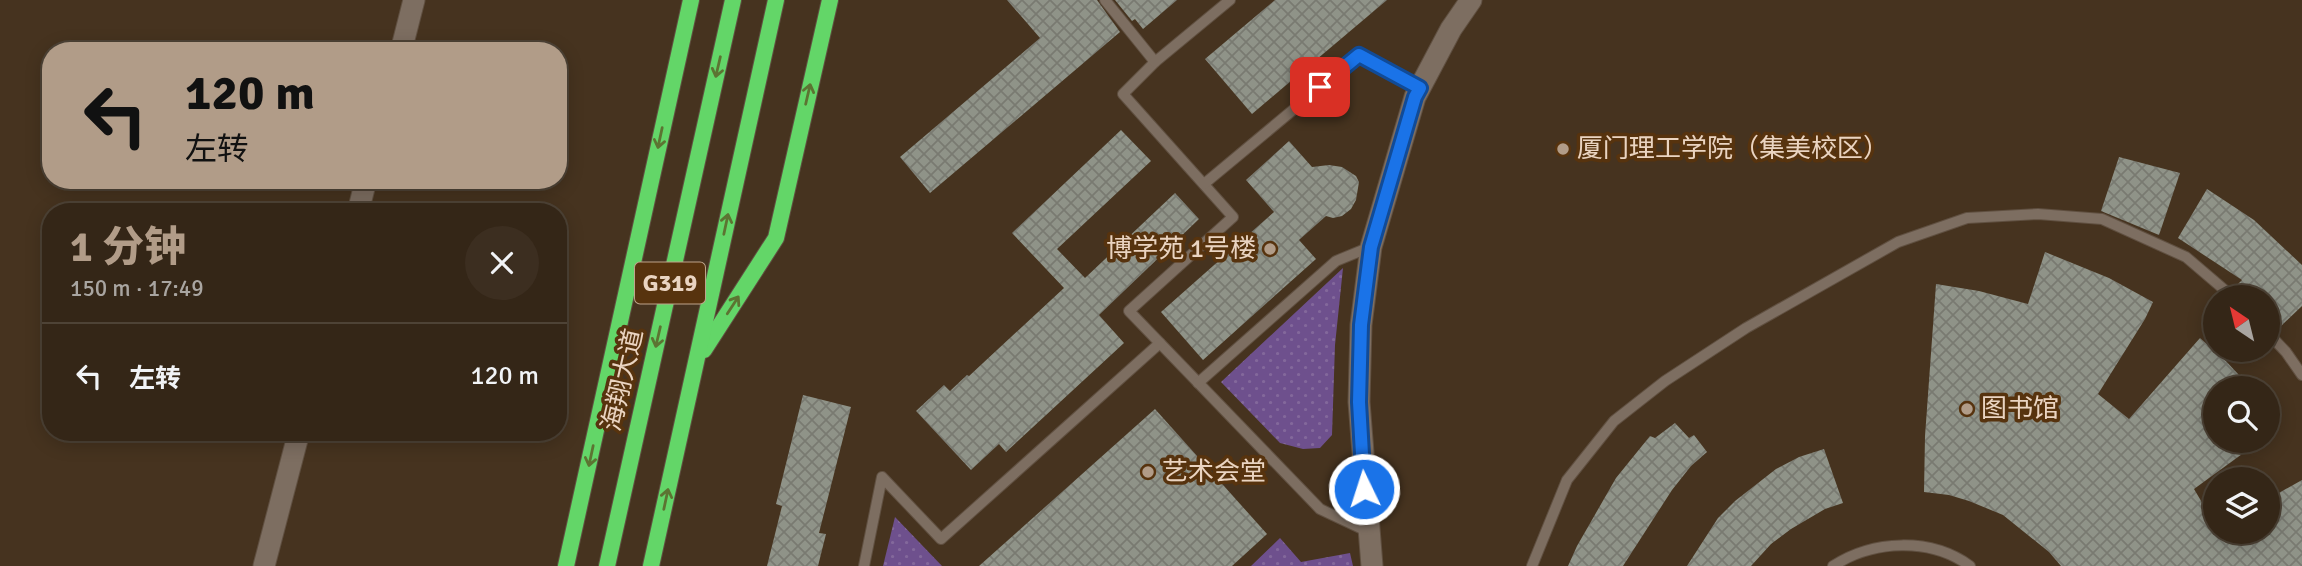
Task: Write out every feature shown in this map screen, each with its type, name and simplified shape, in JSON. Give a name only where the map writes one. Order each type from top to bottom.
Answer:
[{"type":"main road","points":[[566,566],[691,0]]},
{"type":"main road","name":"海翔大道","points":[[607,566],[733,0]]},
{"type":"main road","name":"G319","points":[[651,566],[776,0]]},
{"type":"main road","points":[[696,362],[776,238],[830,0]]},
{"type":"street","points":[[403,42],[414,0]]},
{"type":"street","points":[[1372,566],[1359,402],[1361,325],[1371,247],[1415,97],[1451,29],[1471,0]]},
{"type":"street","points":[[264,566],[297,441]]},
{"type":"lane","points":[[1105,0],[1156,62]]},
{"type":"lane","points":[[1230,0],[1123,93],[1233,217],[1129,312],[1321,509],[1369,532]]},
{"type":"lane","points":[[1204,184],[1359,55],[1420,88]]},
{"type":"lane","points":[[1532,566],[1567,480],[1614,421],[1665,382],[1746,328],[1898,242],[1968,218],[2038,214],[2102,219],[2186,257],[2219,285]]},
{"type":"lane","points":[[1198,383],[1336,261],[1371,247]]},
{"type":"lane","points":[[864,566],[882,477],[941,539],[1160,343]]},
{"type":"lane","points":[[2280,346],[2302,375]]},
{"type":"lane","points":[[1833,566],[1869,550],[1893,545],[1919,546],[1943,552],[1970,566]]},
{"type":"shaded area","points":[[1343,268],[1335,345],[1332,435],[1320,448],[1303,449],[1280,443],[1221,382]]},
{"type":"shaded area","points":[[895,517],[942,566],[883,566]]},
{"type":"shaded area","points":[[1280,538],[1301,562],[1350,553],[1353,566],[1251,566]]},
{"type":"building","points":[[1007,0],[1097,0],[1120,32],[930,193],[900,157],[1040,38]]},
{"type":"building","points":[[1115,0],[1177,0],[1143,29],[1135,19],[1132,21]]},
{"type":"building","points":[[1275,0],[1387,0],[1252,114],[1205,59]]},
{"type":"building","points":[[1121,130],[1151,161],[1057,249],[1085,278],[1175,193],[1199,219],[1099,315],[1124,343],[1006,452],[999,444],[971,470],[916,411],[944,385],[950,391],[969,376],[1064,288],[1012,233]]},
{"type":"building","name":"博学苑 1号楼","points":[[1289,141],[1312,167],[1342,167],[1356,176],[1359,182],[1356,200],[1351,209],[1342,216],[1326,216],[1299,240],[1316,259],[1203,360],[1161,312],[1274,212],[1246,180]]},
{"type":"building","points":[[2119,157],[2180,173],[2159,235],[2101,211]]},
{"type":"building","points":[[2207,189],[2254,220],[2302,265],[2302,306],[2281,326],[2280,285],[2239,285],[2242,280],[2178,238]]},
{"type":"building","name":"图书馆","points":[[2045,252],[2109,278],[2153,302],[2098,394],[2129,419],[2200,338],[2203,341],[2203,362],[2227,362],[2240,376],[2203,376],[2203,453],[2244,453],[2224,467],[2203,467],[2203,482],[2194,489],[2203,504],[2203,544],[2280,544],[2280,492],[2302,480],[2302,566],[2061,566],[2049,552],[2003,515],[1949,495],[1924,492],[1925,436],[1936,284],[1979,291],[2028,304]]},
{"type":"building","points":[[803,395],[851,407],[819,533],[826,534],[818,566],[767,566],[782,506],[776,504]]},
{"type":"building","name":"艺术会堂","points":[[1155,409],[1267,534],[1232,566],[979,566]]},
{"type":"building","points":[[1675,423],[1689,438],[1694,435],[1707,452],[1691,466],[1672,490],[1623,566],[1568,566],[1616,478],[1650,436],[1655,438]]},
{"type":"building","points":[[1824,449],[1843,503],[1825,509],[1791,529],[1771,544],[1751,566],[1687,566],[1718,518],[1735,501],[1776,469],[1799,457]]},
{"type":"traffic: fast","points":[[566,566],[691,0]]},
{"type":"traffic: fast","points":[[607,566],[733,0]]},
{"type":"traffic: fast","points":[[651,566],[776,0]]},
{"type":"traffic: fast","points":[[704,350],[776,238],[830,0]]},
{"type":"place","name":"厦门理工学院（集美校区）","points":[[1563,149]]},
{"type":"place","name":"博学苑 1号楼","points":[[1270,249]]},
{"type":"place","name":"图书馆","points":[[1967,409]]},
{"type":"place","name":"艺术会堂","points":[[1148,472]]},
{"type":"route","points":[[1320,87],[1359,55],[1420,88],[1415,97],[1371,247],[1361,325],[1359,402],[1364,489]]}]
